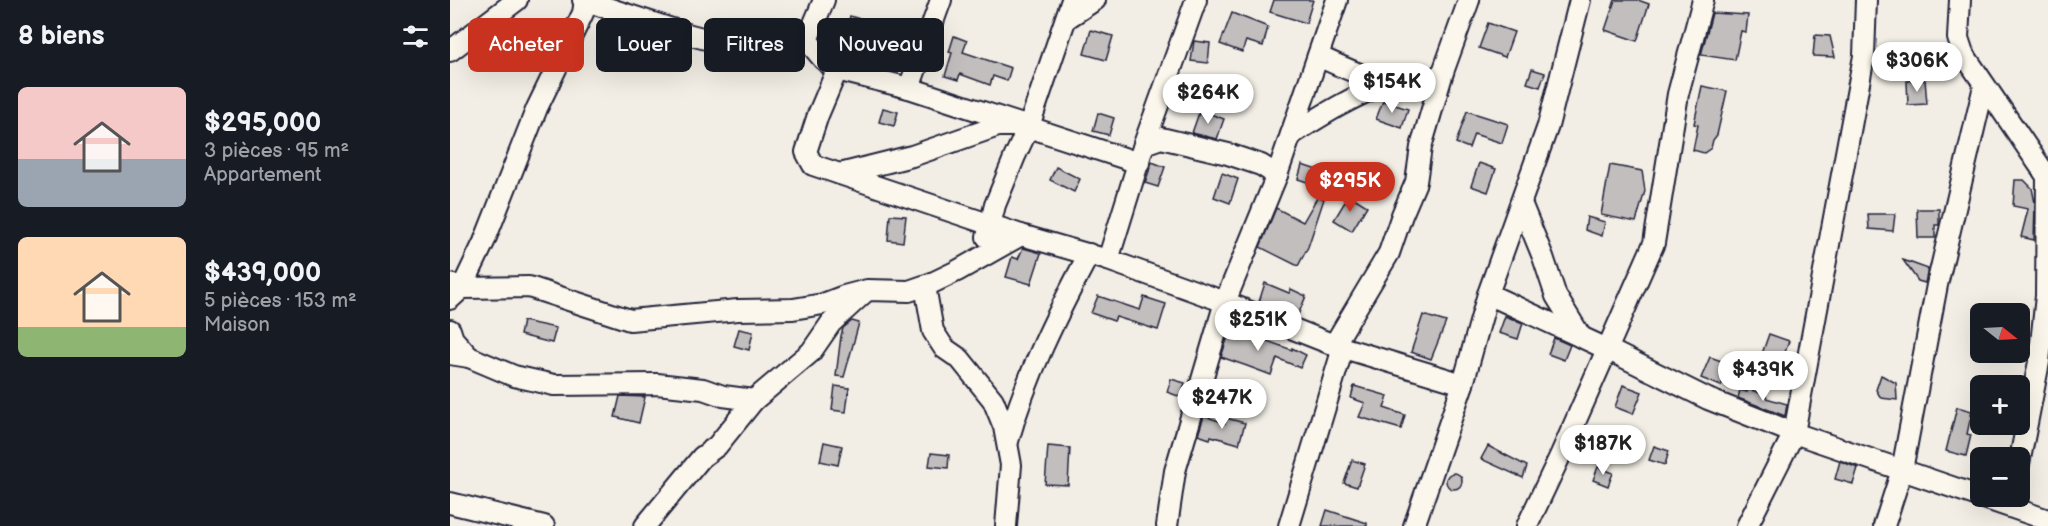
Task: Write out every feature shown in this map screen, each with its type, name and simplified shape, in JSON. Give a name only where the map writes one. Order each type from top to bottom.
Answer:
[{"type":"street","points":[[450,51],[517,0]]},
{"type":"street","points":[[454,290],[496,216],[537,108],[583,13],[584,0],[687,34],[736,47],[807,40]]},
{"type":"street","points":[[807,40],[824,0]]},
{"type":"street","points":[[909,88],[941,0]]},
{"type":"street","points":[[982,257],[990,224],[1015,156],[1029,126],[1072,0]]},
{"type":"street","points":[[1066,19],[1095,0]]},
{"type":"street","points":[[1007,445],[1033,370],[1061,308],[1098,257],[1142,153],[1196,0]]},
{"type":"street","points":[[1167,526],[1175,471],[1225,302],[1277,175],[1337,0]]},
{"type":"street","points":[[1289,526],[1338,347],[1389,253],[1416,182],[1421,147],[1443,72],[1469,0]]},
{"type":"street","points":[[1414,526],[1463,384],[1488,294],[1548,126],[1580,0]]},
{"type":"street","points":[[1527,526],[1654,243],[1678,94],[1703,0]]},
{"type":"street","points":[[1747,526],[1794,433],[1864,56],[1866,0]]},
{"type":"street","points":[[1960,0],[1958,38],[1960,46],[1984,86],[2047,177],[2046,296],[2039,362],[2022,447]]},
{"type":"street","points":[[807,40],[817,52]]},
{"type":"street","points":[[1318,56],[1349,70],[1404,86],[1426,85],[1443,72]]},
{"type":"street","points":[[836,72],[818,115],[806,152],[813,165],[1021,235],[1098,257],[1225,302],[1338,347],[1463,384]]},
{"type":"street","points":[[845,72],[909,88],[1029,126],[1142,153]]},
{"type":"street","points":[[1291,135],[1359,94],[1390,82]]},
{"type":"street","points":[[1884,526],[1902,470],[1937,285],[1984,86]]},
{"type":"street","points":[[840,174],[912,156],[998,126],[1029,126]]},
{"type":"street","points":[[1142,153],[1161,138],[1228,154],[1261,165],[1277,175]]},
{"type":"street","points":[[1521,203],[1556,296],[1581,337]]},
{"type":"street","points":[[454,290],[529,287],[630,320],[719,311],[793,309],[823,304],[867,290],[909,291],[925,286],[1021,235]]},
{"type":"street","points":[[925,286],[933,331],[944,348],[960,359],[993,400],[1004,428],[1011,465],[1006,526]]},
{"type":"street","points":[[645,526],[702,457],[717,446],[754,400],[811,352],[831,324],[867,290]]},
{"type":"street","points":[[1488,294],[1708,399],[1794,433],[1902,470],[1970,490]]},
{"type":"street","points":[[450,330],[459,355],[514,376],[555,385],[657,384],[704,388],[723,396],[754,400]]},
{"type":"street","points":[[450,503],[482,519],[544,526]]},
{"type":"street","points":[[2021,507],[2048,520]]},
{"type":"building","points":[[1274,0],[1313,0],[1306,23],[1270,12]]},
{"type":"building","points":[[1615,0],[1638,0],[1649,4],[1637,41],[1605,30]]},
{"type":"building","points":[[1232,13],[1268,27],[1263,46],[1246,41],[1242,52],[1220,44]]},
{"type":"building","points":[[1712,13],[1748,15],[1746,32],[1741,31],[1735,60],[1701,55]]},
{"type":"building","points":[[1488,23],[1514,32],[1505,57],[1479,48]]},
{"type":"building","points":[[1091,30],[1113,36],[1106,60],[1084,54]]},
{"type":"building","points":[[1815,35],[1830,36],[1835,57],[1813,56]]},
{"type":"building","points":[[954,36],[967,41],[963,52],[1011,68],[1007,81],[993,76],[990,85],[960,74],[958,80],[945,76]]},
{"type":"building","points":[[1194,41],[1210,43],[1208,63],[1191,61]]},
{"type":"building","points":[[1532,69],[1545,73],[1540,87],[1527,83]]},
{"type":"building","points":[[1925,80],[1927,104],[1908,105],[1907,81]]},
{"type":"building","points":[[1702,86],[1727,91],[1717,135],[1711,148],[1704,153],[1693,150],[1698,125],[1694,124]]},
{"type":"building","points":[[1383,101],[1408,109],[1402,128],[1376,119]]},
{"type":"building","points":[[883,108],[898,112],[894,126],[879,122]]},
{"type":"building","points":[[1200,110],[1224,119],[1217,139],[1192,133]]},
{"type":"building","points":[[1467,111],[1508,124],[1502,143],[1474,134],[1469,148],[1456,143]]},
{"type":"building","points":[[1098,113],[1114,118],[1109,135],[1093,131]]},
{"type":"building","points":[[1152,162],[1165,167],[1158,187],[1145,183]]},
{"type":"building","points":[[1479,163],[1496,169],[1488,192],[1471,186]]},
{"type":"building","points":[[1302,165],[1320,171],[1316,185],[1298,179]]},
{"type":"building","points":[[1610,165],[1642,171],[1645,191],[1636,222],[1601,215]]},
{"type":"building","points":[[1056,167],[1080,179],[1074,192],[1050,180]]},
{"type":"building","points":[[1222,173],[1238,179],[1230,203],[1214,197]]},
{"type":"building","points":[[2015,180],[2024,180],[2032,188],[2035,203],[2034,240],[2021,237],[2028,209],[2013,206]]},
{"type":"building","points":[[1349,195],[1367,206],[1352,231],[1334,220]]},
{"type":"building","points":[[1318,196],[1324,199],[1308,247],[1298,266],[1260,247],[1276,208],[1303,222]]},
{"type":"building","points":[[1917,209],[1939,209],[1939,225],[1935,225],[1935,238],[1918,238]]},
{"type":"building","points":[[1868,214],[1895,214],[1893,231],[1869,229]]},
{"type":"building","points":[[890,215],[906,216],[903,242],[888,240]]},
{"type":"building","points":[[1587,217],[1605,222],[1602,236],[1585,230]]},
{"type":"building","points":[[1023,248],[1041,253],[1031,284],[1006,277],[1012,257],[1018,259]]},
{"type":"building","points":[[1903,260],[1928,269],[1925,283],[1918,281]]},
{"type":"building","points":[[1265,283],[1289,293],[1291,289],[1306,296],[1298,315],[1280,307],[1279,310],[1259,302]]},
{"type":"building","points":[[1098,296],[1140,310],[1144,297],[1166,304],[1158,330],[1116,317],[1114,321],[1091,313]]},
{"type":"building","points":[[1423,315],[1446,322],[1431,359],[1411,352]]},
{"type":"building","points":[[1505,316],[1523,323],[1518,339],[1499,333]]},
{"type":"building","points":[[523,321],[556,328],[552,343],[520,335]]},
{"type":"building","points":[[852,321],[859,323],[844,377],[836,376],[843,328]]},
{"type":"building","points":[[1231,328],[1292,350],[1292,348],[1306,355],[1300,368],[1277,358],[1271,375],[1221,357]]},
{"type":"building","points":[[739,329],[753,332],[749,350],[734,346]]},
{"type":"building","points":[[1769,334],[1789,341],[1778,372],[1758,365]]},
{"type":"building","points":[[1554,338],[1570,345],[1564,360],[1548,354]]},
{"type":"building","points":[[1710,357],[1730,364],[1721,386],[1701,378]]},
{"type":"building","points":[[1881,375],[1896,383],[1897,400],[1881,398],[1876,390]]},
{"type":"building","points":[[1171,379],[1185,383],[1181,397],[1167,392]]},
{"type":"building","points":[[1623,385],[1642,392],[1633,414],[1615,407]]},
{"type":"building","points":[[835,386],[849,388],[846,412],[832,410]]},
{"type":"building","points":[[1354,386],[1388,396],[1384,408],[1405,415],[1401,429],[1359,417],[1365,403],[1351,398]]},
{"type":"building","points":[[1748,389],[1766,395],[1766,398],[1787,404],[1785,416],[1738,398],[1740,390],[1747,392]]},
{"type":"building","points":[[620,396],[645,397],[639,423],[615,417]]},
{"type":"building","points":[[1957,407],[1970,410],[1967,434],[1971,435],[1966,456],[1946,451]]},
{"type":"building","points":[[1204,416],[1225,423],[1226,418],[1245,423],[1239,444],[1211,436],[1210,439],[1198,435]]},
{"type":"building","points":[[824,442],[842,446],[838,465],[820,461]]},
{"type":"building","points":[[1048,446],[1070,448],[1068,485],[1045,484]]},
{"type":"building","points":[[1488,446],[1527,466],[1523,478],[1481,459]]},
{"type":"building","points":[[1654,446],[1669,451],[1665,465],[1649,460]]},
{"type":"building","points":[[931,453],[949,455],[948,468],[929,466]]},
{"type":"building","points":[[1352,460],[1365,464],[1357,487],[1344,483]]},
{"type":"building","points":[[1840,461],[1858,468],[1853,484],[1835,479]]},
{"type":"building","points":[[1598,467],[1613,473],[1608,486],[1593,480]]},
{"type":"building","points":[[1454,473],[1462,481],[1454,489],[1446,481]]},
{"type":"building","points":[[1327,510],[1367,523],[1367,526],[1322,526]]}]
